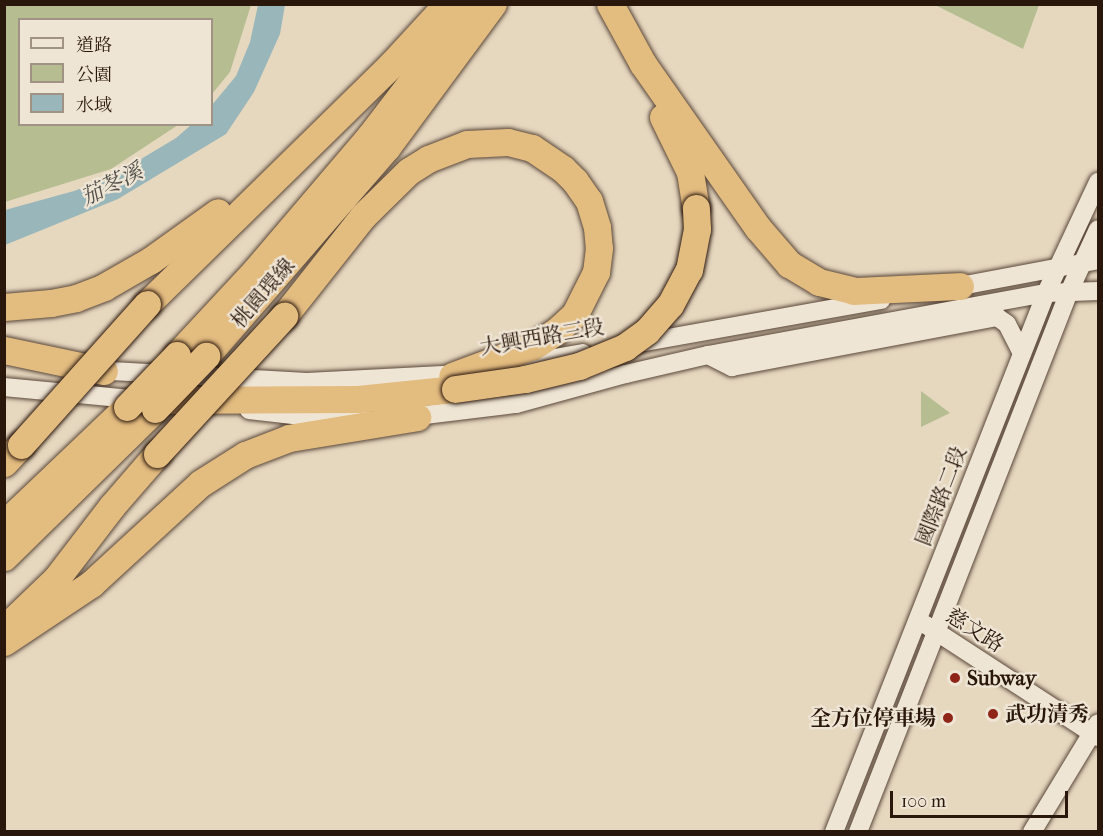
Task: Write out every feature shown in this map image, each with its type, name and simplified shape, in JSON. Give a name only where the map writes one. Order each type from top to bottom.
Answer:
[{"type":"highway","points":[[13,454],[147,304],[345,109],[447,4]]},
{"type":"highway","name":"桃園環線","points":[[4,557],[142,406],[177,355],[255,271],[370,136],[471,4]]},
{"type":"highway","name":"桃園環線","points":[[4,524],[142,406],[206,356],[387,147],[493,4]]},
{"type":"highway","points":[[142,406],[358,399],[453,382],[525,379],[603,358],[640,336],[670,305],[686,279],[694,251],[696,208],[694,188],[685,159],[626,53],[608,4]]},
{"type":"highway","points":[[608,4],[643,64],[758,228],[789,264],[819,282],[854,291],[960,286]]},
{"type":"highway","points":[[5,307],[29,306],[76,298],[127,275],[263,178],[345,109]]},
{"type":"highway","points":[[4,627],[56,579],[118,498],[284,316],[363,216],[409,171],[428,159],[467,144],[508,142],[532,148],[563,168],[589,201],[597,227],[600,248],[596,272],[575,314],[558,330],[533,346],[453,382]]},
{"type":"highway","points":[[4,350],[105,370]]},
{"type":"highway","points":[[4,642],[91,584],[201,483],[245,455],[289,438],[417,417]]},
{"type":"street","name":"國際路二段","points":[[834,831],[1046,293],[1098,182]]},
{"type":"street","points":[[858,831],[1069,292],[1093,263],[1098,229]]},
{"type":"street","name":"大興西路三段","points":[[4,363],[307,382],[453,382],[1093,263]]},
{"type":"street","points":[[4,387],[142,406],[302,416],[417,417],[516,404],[626,374],[708,355],[1046,293],[1098,291]]},
{"type":"street","points":[[1069,292],[1098,304]]},
{"type":"street","points":[[708,355],[732,367],[996,317],[1007,324],[1022,353]]},
{"type":"street","name":"慈文路","points":[[918,621],[1097,730]]},
{"type":"street","points":[[1032,831],[1097,730]]},
{"type":"green space","points":[[5,4],[251,4],[230,72],[213,93],[213,18],[18,18],[18,126],[176,126],[111,169],[5,202]]},
{"type":"green space","points":[[935,5],[1039,5],[1023,49]]},
{"type":"green space","points":[[921,391],[950,413],[921,427]]},
{"type":"water","name":"茄苳溪","points":[[258,5],[285,5],[280,34],[254,92],[226,134],[118,199],[5,245],[5,210],[74,191],[111,177],[176,138],[190,126],[213,126],[213,104],[236,76],[250,42]]},
{"type":"place","name":"Subway","points":[[955,678]]},
{"type":"place","name":"武功清秀","points":[[993,714]]},
{"type":"place","name":"全方位停車場","points":[[948,718]]}]
